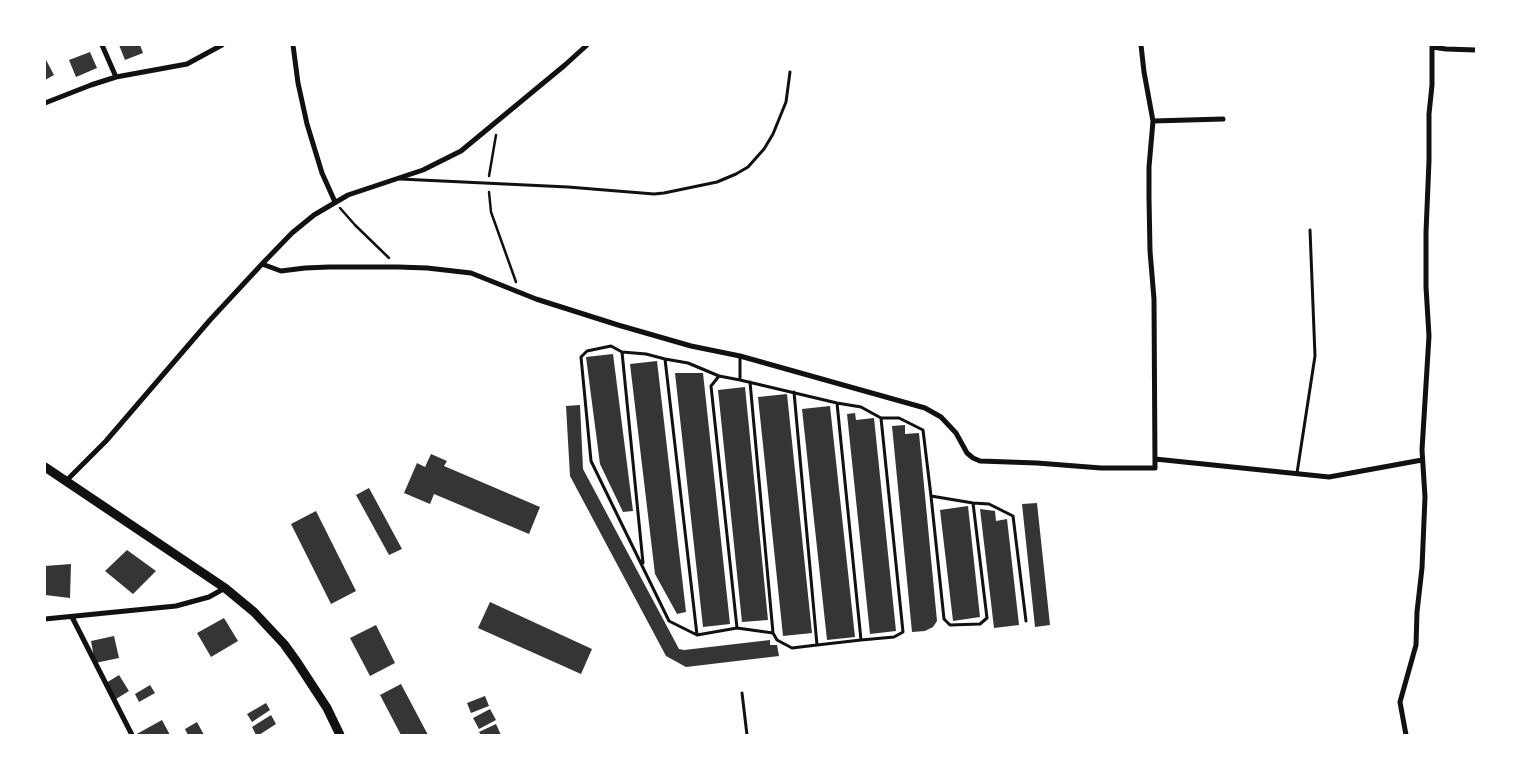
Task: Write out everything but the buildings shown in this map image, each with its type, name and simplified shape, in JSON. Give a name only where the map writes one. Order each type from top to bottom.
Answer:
[{"type":"main road","points":[[45,467],[225,588],[254,612],[284,644],[327,708],[340,735]]},
{"type":"street","points":[[102,45],[116,77]]},
{"type":"street","points":[[45,103],[116,77],[187,64],[222,45]]},
{"type":"street","points":[[293,45],[298,83],[307,124],[322,173],[335,202]]},
{"type":"street","points":[[66,481],[106,441],[210,320],[292,233],[314,215],[348,195],[434,166],[461,151],[586,45]]},
{"type":"street","points":[[262,264],[281,272],[305,268],[398,267],[427,268],[471,274],[559,307],[667,340],[740,356],[925,408],[941,418],[956,433],[967,453],[980,461],[1088,467],[1155,468],[1154,299],[1150,250],[1149,198],[1149,167],[1153,122],[1141,45]]},
{"type":"street","points":[[1406,735],[1400,702],[1416,645],[1425,497],[1422,460],[1429,336],[1426,287],[1426,232],[1432,46],[1446,49],[1476,50]]},
{"type":"street","points":[[1153,122],[1223,119]]},
{"type":"street","points":[[1155,459],[1329,477],[1422,460]]},
{"type":"street","points":[[45,620],[176,606],[209,597],[225,588]]},
{"type":"street","points":[[72,617],[132,735]]},
{"type":"lane","points":[[394,179],[568,187],[654,194],[718,182],[748,166],[764,149],[773,134],[786,102],[790,72]]},
{"type":"lane","points":[[1297,474],[1314,356],[1310,230]]},
{"type":"lane","points":[[773,633],[737,628],[697,635],[669,620],[591,462],[582,357],[587,351],[611,346],[622,352],[646,354],[688,363],[719,376],[861,407],[881,418],[899,418],[923,430],[944,619],[950,625],[980,624],[987,618],[973,503]]},
{"type":"lane","points":[[622,352],[643,565]]},
{"type":"lane","points":[[740,356],[740,380]]},
{"type":"lane","points":[[664,359],[697,635]]},
{"type":"lane","points":[[719,376],[710,386],[737,628]]},
{"type":"lane","points":[[750,382],[773,633],[778,640],[792,648],[894,638],[903,632],[881,418]]},
{"type":"lane","points":[[794,392],[817,645]]},
{"type":"lane","points":[[837,403],[861,640]]},
{"type":"lane","points":[[931,496],[989,504],[1013,516],[1026,621]]},
{"type":"lane","points":[[742,694],[747,735]]},
{"type":"path","points":[[499,120],[492,150],[488,183],[491,212],[520,293]]},
{"type":"path","points":[[335,202],[355,225],[398,267]]}]
